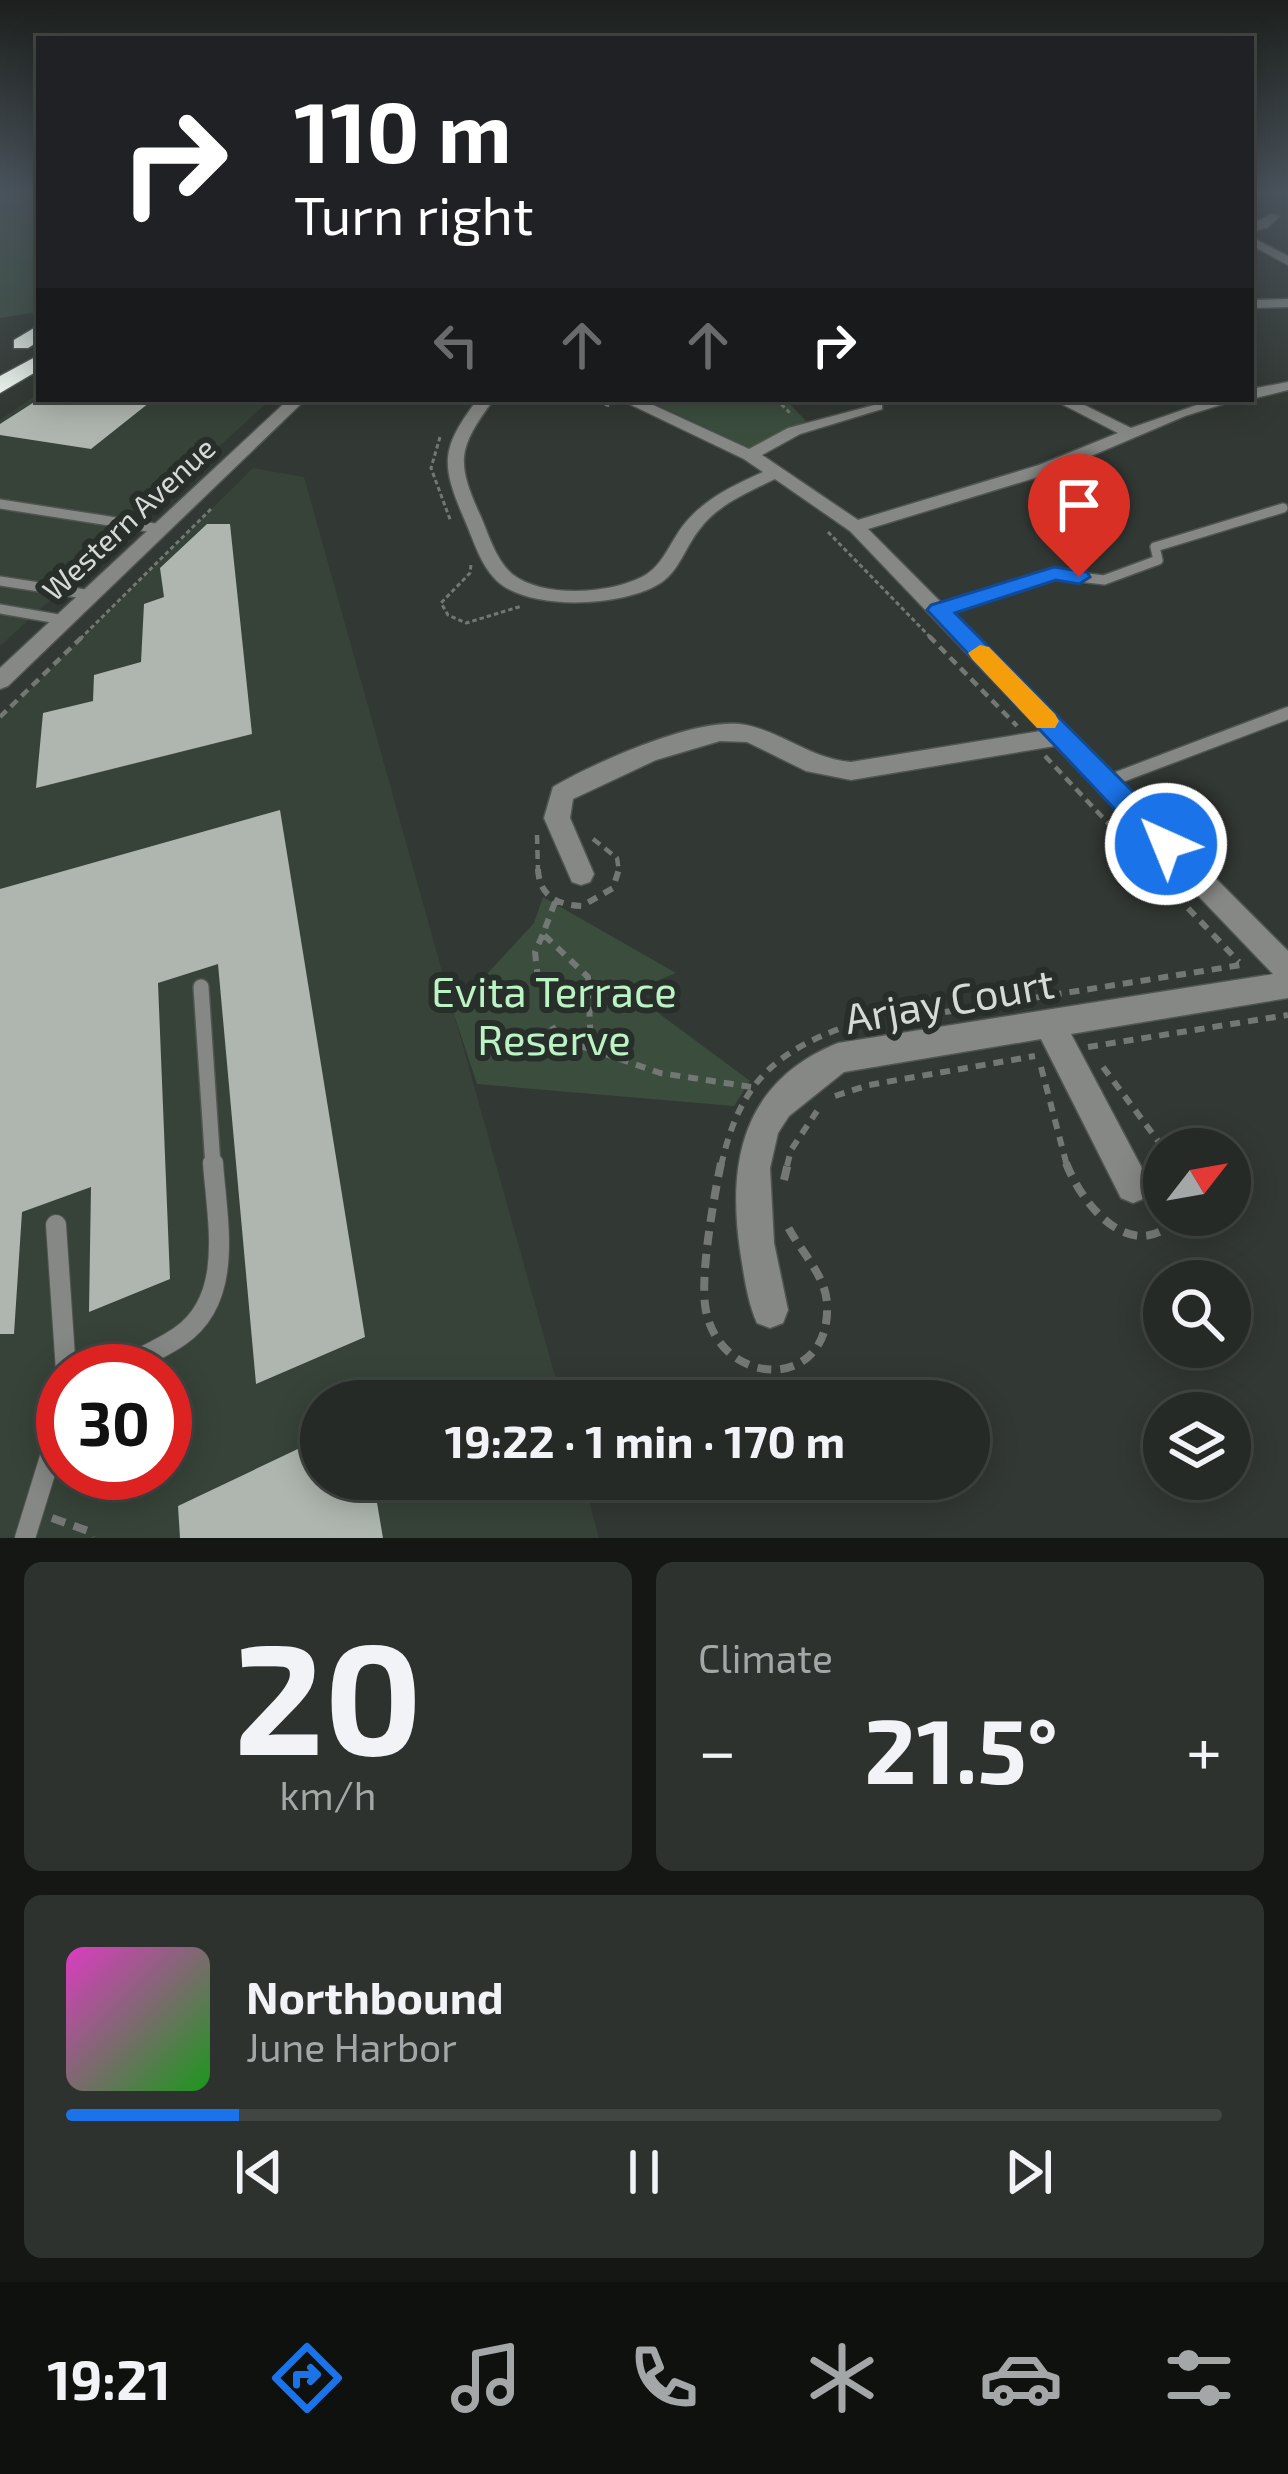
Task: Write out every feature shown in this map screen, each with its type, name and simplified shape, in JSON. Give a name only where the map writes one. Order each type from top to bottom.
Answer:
[{"type":"highway","points":[[0,357],[33,336]]},
{"type":"highway","points":[[0,386],[36,363]]},
{"type":"street","points":[[1254,304],[1288,303]]},
{"type":"street","points":[[1254,393],[1288,386]]},
{"type":"street","name":"Western Avenue","points":[[0,681],[295,402]]},
{"type":"street","points":[[484,402],[455,440],[451,453],[454,478],[492,561],[508,582],[546,594],[624,591],[656,577],[712,507],[777,472]]},
{"type":"street","points":[[1066,402],[1134,435]]},
{"type":"street","points":[[856,527],[1045,469],[1180,413],[1221,402]]},
{"type":"street","points":[[750,455],[794,430],[874,403]]},
{"type":"street","points":[[627,406],[750,455],[856,527],[939,610],[1041,749],[1106,782],[1280,982]]},
{"type":"street","points":[[581,874],[557,818],[562,794],[587,776],[712,735],[751,735],[818,766],[851,772],[1041,749]]},
{"type":"street","name":"Arjay Court","points":[[770,1310],[754,1247],[754,1185],[763,1128],[795,1085],[838,1058],[1059,1044],[1280,982]]},
{"type":"street","points":[[1059,1044],[1133,1186]]},
{"type":"lane","points":[[0,504],[160,529]]},
{"type":"lane","points":[[939,610],[1054,574],[1104,580],[1158,560],[1155,547],[1283,508]]},
{"type":"lane","points":[[0,594],[6,582],[91,595]]},
{"type":"lane","points":[[0,608],[64,620]]},
{"type":"lane","points":[[1106,782],[1288,713]]},
{"type":"lane","points":[[165,1344],[182,1335],[211,1305],[219,1255],[201,987]]},
{"type":"lane","points":[[56,1225],[63,1344]]},
{"type":"lane","points":[[25,1538],[40,1500]]},
{"type":"path","points":[[448,424],[431,468],[451,522]]},
{"type":"path","points":[[0,717],[221,500]]},
{"type":"path","points":[[820,525],[1017,727],[996,730]]},
{"type":"path","points":[[470,562],[470,573],[441,603],[449,617],[473,623],[529,604]]},
{"type":"path","points":[[782,1189],[791,1150],[808,1120],[830,1098],[868,1085],[1059,1044],[1288,1015],[1280,982],[1241,964],[1041,749]]},
{"type":"path","points":[[536,832],[539,886],[555,902],[579,907],[615,889],[621,868],[617,858],[587,835]]},
{"type":"path","points":[[538,979],[535,952],[555,902]]},
{"type":"path","points":[[543,934],[588,977],[591,1049]]},
{"type":"path","points":[[924,1016],[1241,964]]},
{"type":"path","points":[[552,1027],[562,1042],[660,1073],[751,1087]]},
{"type":"path","points":[[782,1213],[820,1281],[827,1303],[825,1327],[816,1349],[800,1364],[776,1372],[748,1370],[724,1352],[710,1331],[705,1309],[717,1166],[734,1115],[751,1087],[810,1038],[856,1027]]},
{"type":"path","points":[[1059,1044],[1143,1128]]},
{"type":"path","points":[[1059,1044],[1073,1183],[1084,1202],[1124,1233],[1152,1236]]},
{"type":"shaded area","points":[[36,395],[36,402],[268,402],[0,646],[0,420]]},
{"type":"shaded area","points":[[253,468],[304,477],[556,1380],[300,1380],[300,1500],[589,1500],[599,1538],[0,1538],[0,719]]},
{"type":"green space","points":[[0,264],[36,264],[36,312],[0,318]]},
{"type":"green space","points":[[650,402],[788,402],[806,421],[750,448]]},
{"type":"green space","name":"Evita Terrace Reserve","points":[[543,897],[676,973],[630,992],[750,1081],[734,1106],[477,1084],[453,1011],[534,923]]},
{"type":"building","points":[[36,401],[150,402],[91,449],[0,435],[0,424]]},
{"type":"building","points":[[207,524],[230,524],[252,734],[36,788],[43,713],[93,701],[94,675],[141,662],[144,604],[164,597],[160,568]]},
{"type":"building","points":[[280,810],[365,1337],[256,1384],[218,964],[158,983],[170,1279],[89,1312],[91,1187],[22,1212],[14,1334],[0,1334],[0,889]]},
{"type":"building","points":[[300,1448],[300,1500],[377,1500],[383,1538],[180,1538],[178,1506]]},
{"type":"slow traffic","points":[[980,653],[1046,721]]},
{"type":"route","points":[[1079,577],[1054,574],[939,610],[1166,844]]}]
